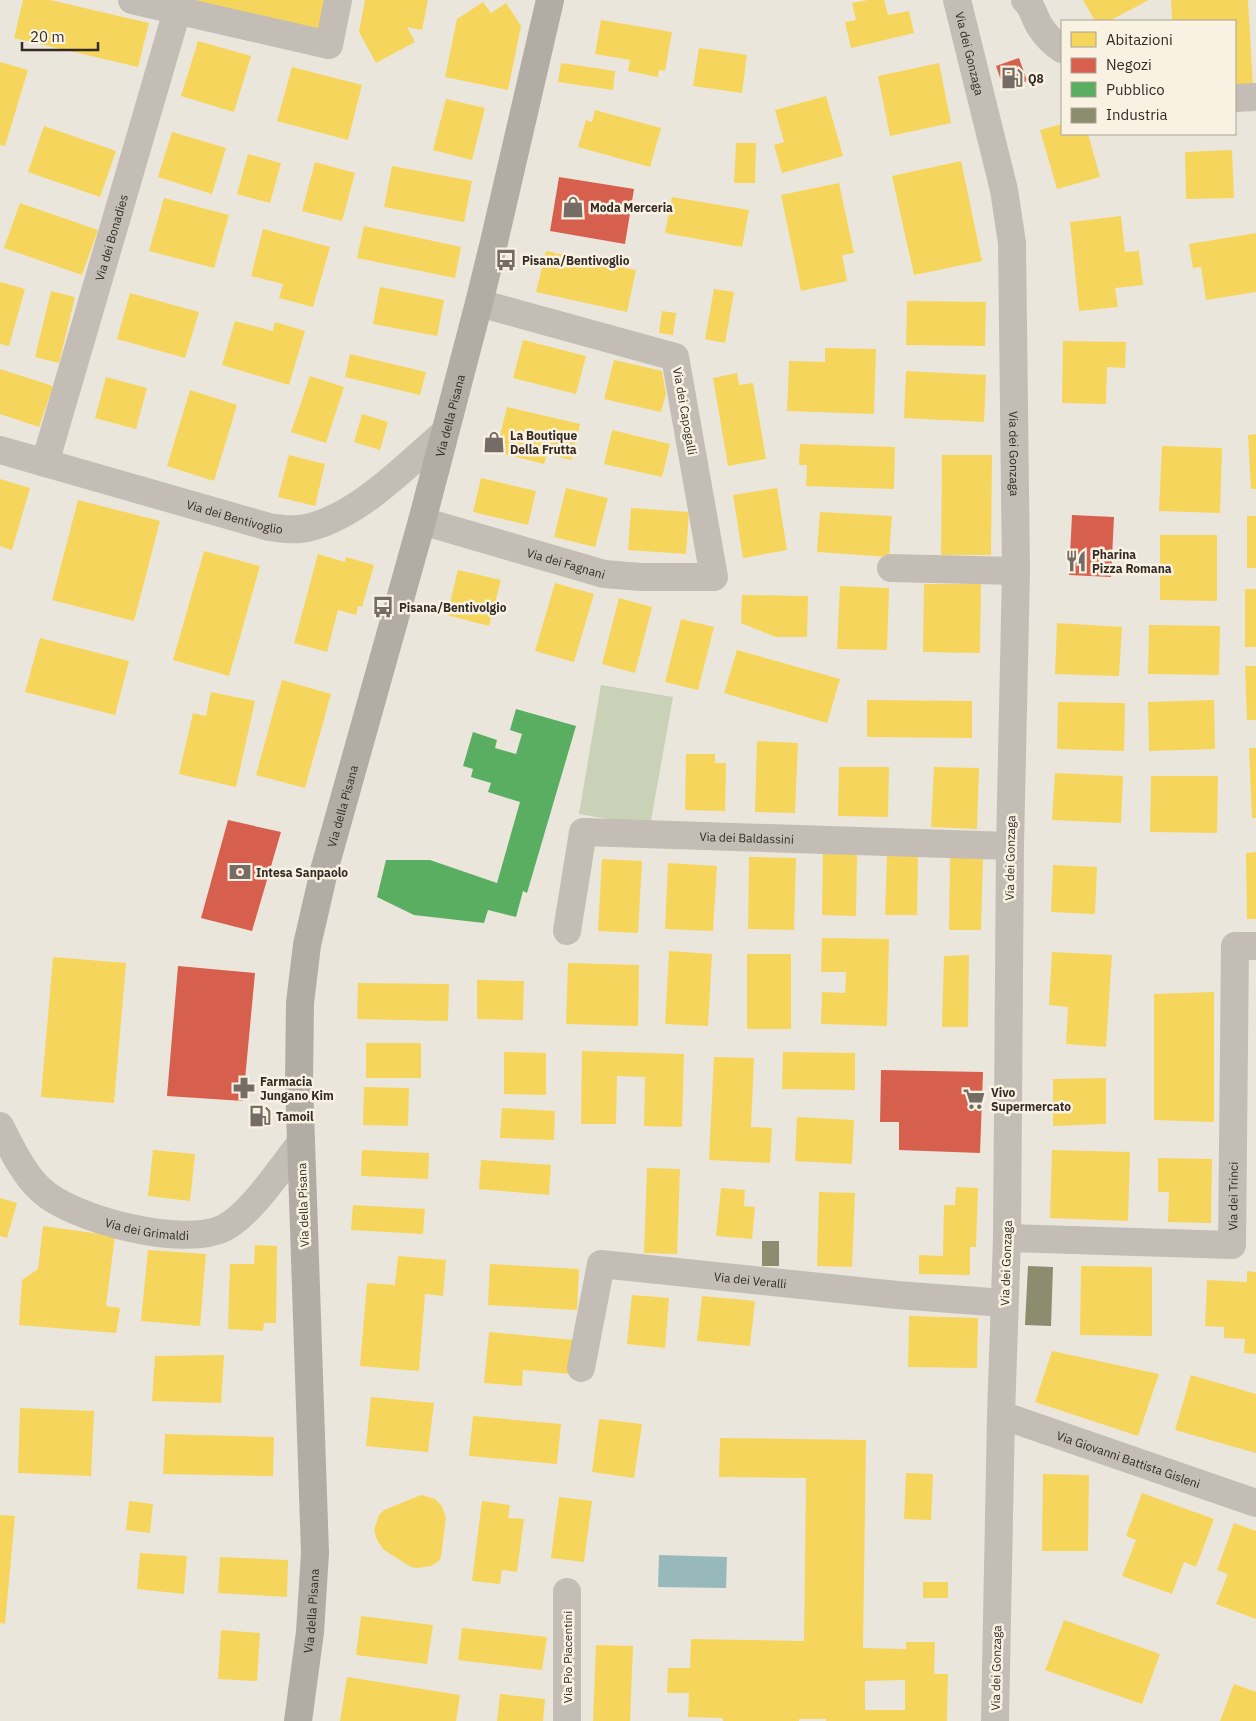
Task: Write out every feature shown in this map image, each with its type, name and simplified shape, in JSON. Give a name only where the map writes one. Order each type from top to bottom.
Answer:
[{"type":"main road","name":"Via della Pisana","points":[[298,1721],[310,1632],[315,1534],[299,1082],[300,1003],[310,926],[422,521],[494,242],[550,0]]},
{"type":"street","points":[[132,0],[329,45],[338,0]]},
{"type":"street","points":[[1025,0],[1031,7],[1039,26],[1046,36],[1061,49]]},
{"type":"street","name":"Via dei Gonzaga","points":[[960,1],[1004,190],[1010,218],[1012,243],[1016,571],[1010,846],[1007,1238],[1001,1415],[995,1721]]},
{"type":"street","name":"Via dei Bonadies","points":[[44,463],[177,11]]},
{"type":"street","points":[[1236,98],[1256,97]]},
{"type":"street","name":"Via dei Capogalli","points":[[478,303],[676,357],[714,576]]},
{"type":"street","name":"Via dei Bentivoglio","points":[[0,450],[270,527],[296,529],[310,528],[324,523],[358,506],[444,433]]},
{"type":"street","name":"Via dei Fagnani","points":[[422,521],[604,574],[641,577],[714,576]]},
{"type":"street","points":[[891,568],[1016,571]]},
{"type":"street","name":"Via dei Baldassini","points":[[567,931],[583,832],[1010,846]]},
{"type":"street","name":"Via dei Trinci","points":[[1007,1238],[1232,1245],[1235,946],[1256,946]]},
{"type":"street","name":"Via dei Grimaldi","points":[[0,1126],[32,1180],[42,1192],[63,1204],[100,1219],[139,1229],[180,1235],[210,1233],[234,1222],[250,1206],[300,1144]]},
{"type":"street","name":"Via dei Veralli","points":[[581,1368],[601,1264],[896,1295],[1004,1303]]},
{"type":"street","name":"Via Giovanni Battista Gisleni","points":[[1001,1415],[1256,1503]]},
{"type":"street","name":"Via Pio Piacentini","points":[[567,1592],[567,1721]]},
{"type":"green space","points":[[601,685],[673,697],[650,826],[579,814]]},
{"type":"water","points":[[659,1555],[727,1557],[726,1588],[658,1587]]},
{"type":"building: Abitazioni","points":[[23,0],[50,0],[149,23],[138,67],[14,38]]},
{"type":"building: Abitazioni","points":[[190,0],[326,0],[320,30]]},
{"type":"building: Abitazioni","points":[[365,0],[428,0],[422,30],[407,27],[415,42],[376,63],[359,32]]},
{"type":"building: Abitazioni","points":[[884,0],[888,15],[909,11],[914,33],[851,48],[845,22],[856,20],[852,3]]},
{"type":"building: Abitazioni","points":[[1083,0],[1149,0],[1111,20],[1094,20]]},
{"type":"building: Abitazioni","points":[[1171,0],[1248,0],[1253,87],[1236,85],[1236,20],[1172,20]]},
{"type":"building: Abitazioni","points":[[483,2],[491,13],[506,3],[521,26],[508,90],[445,77],[457,19]]},
{"type":"building: Abitazioni","points":[[601,20],[672,32],[665,71],[659,70],[658,77],[628,71],[630,60],[595,54]]},
{"type":"building: Abitazioni","points":[[198,41],[251,56],[234,112],[181,96]]},
{"type":"building: Abitazioni","points":[[699,48],[747,55],[742,93],[693,86]]},
{"type":"building: Abitazioni","points":[[0,62],[28,70],[5,146],[0,145]]},
{"type":"building: Abitazioni","points":[[561,63],[615,71],[613,90],[558,82]]},
{"type":"building: Abitazioni","points":[[939,63],[951,123],[890,136],[878,76]]},
{"type":"building: Abitazioni","points":[[292,67],[362,85],[348,140],[277,121]]},
{"type":"building: Abitazioni","points":[[826,96],[843,156],[782,173],[774,145],[784,142],[775,110]]},
{"type":"building: Abitazioni","points":[[446,99],[485,108],[472,160],[433,150]]},
{"type":"building: Abitazioni","points":[[595,110],[661,128],[650,167],[578,147],[586,120],[592,122]]},
{"type":"building: Abitazioni","points":[[1061,124],[1061,135],[1088,135],[1100,177],[1057,189],[1040,130]]},
{"type":"building: Abitazioni","points":[[44,126],[116,151],[100,197],[28,172]]},
{"type":"building: Abitazioni","points":[[172,132],[226,148],[212,194],[158,177]]},
{"type":"building: Abitazioni","points":[[736,143],[756,143],[755,183],[734,183]]},
{"type":"building: Abitazioni","points":[[1232,150],[1234,198],[1186,199],[1185,152]]},
{"type":"building: Abitazioni","points":[[248,154],[281,163],[270,203],[237,194]]},
{"type":"building: Abitazioni","points":[[961,161],[982,261],[914,275],[892,176]]},
{"type":"building: Abitazioni","points":[[315,162],[355,173],[342,221],[302,211]]},
{"type":"building: Abitazioni","points":[[392,166],[472,181],[464,222],[384,207]]},
{"type":"building: Abitazioni","points":[[839,183],[854,253],[842,255],[847,281],[801,291],[781,195]]},
{"type":"building: Abitazioni","points":[[672,197],[749,210],[742,247],[665,233]]},
{"type":"building: Abitazioni","points":[[164,198],[229,215],[214,268],[149,251]]},
{"type":"building: Abitazioni","points":[[20,203],[98,230],[82,275],[4,248]]},
{"type":"building: Abitazioni","points":[[1121,216],[1125,252],[1139,251],[1143,285],[1115,288],[1118,307],[1079,311],[1070,222]]},
{"type":"building: Abitazioni","points":[[364,226],[461,247],[455,278],[357,258]]},
{"type":"building: Abitazioni","points":[[263,229],[330,247],[313,307],[279,298],[283,284],[251,276]]},
{"type":"building: Abitazioni","points":[[1256,233],[1256,292],[1206,300],[1201,267],[1193,268],[1189,244]]},
{"type":"building: Abitazioni","points":[[546,251],[636,270],[627,312],[536,292]]},
{"type":"building: Abitazioni","points":[[0,282],[25,289],[9,346],[0,344]]},
{"type":"building: Abitazioni","points":[[380,287],[444,300],[437,336],[373,324]]},
{"type":"building: Abitazioni","points":[[714,289],[734,292],[725,343],[705,339]]},
{"type":"building: Abitazioni","points":[[51,291],[75,297],[59,363],[35,357]]},
{"type":"building: Abitazioni","points":[[130,293],[199,312],[185,358],[117,339]]},
{"type":"building: Abitazioni","points":[[907,301],[986,302],[985,346],[906,345]]},
{"type":"building: Abitazioni","points":[[662,311],[676,313],[673,335],[659,333]]},
{"type":"building: Abitazioni","points":[[235,321],[273,331],[275,322],[305,331],[289,385],[222,365]]},
{"type":"building: Abitazioni","points":[[523,340],[586,356],[576,394],[513,378]]},
{"type":"building: Abitazioni","points":[[1063,341],[1126,342],[1125,368],[1107,367],[1106,404],[1062,403]]},
{"type":"building: Abitazioni","points":[[825,348],[876,349],[874,414],[787,411],[789,361],[825,362]]},
{"type":"building: Abitazioni","points":[[350,354],[426,372],[420,395],[345,377]]},
{"type":"building: Abitazioni","points":[[614,360],[662,371],[666,394],[661,412],[604,399]]},
{"type":"building: Abitazioni","points":[[0,369],[53,386],[39,427],[0,414]]},
{"type":"building: Abitazioni","points":[[906,371],[986,375],[984,422],[904,418]]},
{"type":"building: Abitazioni","points":[[737,373],[739,385],[753,383],[766,459],[728,466],[713,378]]},
{"type":"building: Abitazioni","points":[[310,376],[344,387],[326,443],[291,432]]},
{"type":"building: Abitazioni","points":[[106,377],[147,388],[136,429],[95,418]]},
{"type":"building: Abitazioni","points":[[190,390],[237,405],[214,481],[167,466]]},
{"type":"building: Abitazioni","points":[[507,407],[580,424],[571,460],[547,454],[544,464],[496,452]]},
{"type":"building: Abitazioni","points":[[362,414],[388,422],[380,450],[354,442]]},
{"type":"building: Abitazioni","points":[[612,430],[670,444],[662,477],[604,464]]},
{"type":"building: Abitazioni","points":[[1256,434],[1256,489],[1251,489],[1248,435]]},
{"type":"building: Abitazioni","points":[[800,444],[895,447],[894,489],[806,486],[807,465],[799,465]]},
{"type":"building: Abitazioni","points":[[1162,446],[1222,448],[1220,513],[1159,511]]},
{"type":"building: Abitazioni","points":[[289,455],[325,464],[315,506],[278,497]]},
{"type":"building: Abitazioni","points":[[942,455],[992,455],[991,555],[941,555]]},
{"type":"building: Abitazioni","points":[[481,478],[536,491],[528,525],[473,512]]},
{"type":"building: Abitazioni","points":[[0,479],[30,488],[12,550],[0,546]]},
{"type":"building: Abitazioni","points":[[566,488],[608,498],[595,547],[554,537]]},
{"type":"building: Abitazioni","points":[[777,488],[787,550],[743,558],[733,495]]},
{"type":"building: Abitazioni","points":[[78,500],[160,521],[134,621],[52,600]]},
{"type":"building: Abitazioni","points":[[631,508],[689,512],[686,554],[628,550]]},
{"type":"building: Abitazioni","points":[[820,512],[892,516],[889,557],[817,552]]},
{"type":"building: Abitazioni","points":[[1247,516],[1256,516],[1256,568],[1247,568]]},
{"type":"building: Abitazioni","points":[[1160,535],[1217,535],[1217,601],[1160,600]]},
{"type":"building: Abitazioni","points":[[204,551],[260,566],[229,676],[173,660]]},
{"type":"building: Abitazioni","points":[[318,554],[345,562],[346,557],[374,565],[362,607],[358,606],[356,615],[338,610],[327,652],[294,643]]},
{"type":"building: Abitazioni","points":[[458,570],[501,580],[489,626],[447,615]]},
{"type":"building: Abitazioni","points":[[555,583],[594,594],[574,662],[535,651]]},
{"type":"building: Abitazioni","points":[[924,584],[981,584],[980,653],[923,652]]},
{"type":"building: Abitazioni","points":[[840,586],[889,588],[887,650],[837,649]]},
{"type":"building: Abitazioni","points":[[1245,589],[1256,589],[1256,647],[1245,647]]},
{"type":"building: Abitazioni","points":[[742,595],[808,596],[807,637],[776,637],[741,623]]},
{"type":"building: Abitazioni","points":[[619,598],[652,607],[635,673],[602,664]]},
{"type":"building: Abitazioni","points":[[681,619],[714,627],[698,690],[665,682]]},
{"type":"building: Abitazioni","points":[[1057,623],[1122,627],[1119,676],[1055,674]]},
{"type":"building: Abitazioni","points":[[1149,625],[1220,626],[1219,675],[1148,674]]},
{"type":"building: Abitazioni","points":[[40,638],[129,661],[115,715],[25,692]]},
{"type":"building: Abitazioni","points":[[737,650],[840,679],[827,723],[724,693]]},
{"type":"building: Abitazioni","points":[[1245,666],[1256,666],[1256,720],[1247,720]]},
{"type":"building: Abitazioni","points":[[282,680],[331,694],[305,788],[256,775]]},
{"type":"building: Abitazioni","points":[[211,692],[255,701],[236,787],[179,774],[193,713],[206,716]]},
{"type":"building: Abitazioni","points":[[867,700],[972,701],[972,738],[867,737]]},
{"type":"building: Abitazioni","points":[[1214,700],[1215,749],[1149,751],[1148,702]]},
{"type":"building: Abitazioni","points":[[1058,702],[1125,703],[1124,751],[1057,749]]},
{"type":"building: Abitazioni","points":[[757,741],[798,743],[795,813],[755,812]]},
{"type":"building: Abitazioni","points":[[1249,748],[1256,748],[1256,818],[1252,818]]},
{"type":"building: Abitazioni","points":[[686,754],[715,754],[715,763],[726,763],[725,811],[685,810]]},
{"type":"building: Abitazioni","points":[[839,767],[889,767],[888,817],[838,816]]},
{"type":"building: Abitazioni","points":[[934,767],[979,768],[977,829],[931,827]]},
{"type":"building: Abitazioni","points":[[1055,773],[1123,776],[1121,823],[1052,820]]},
{"type":"building: Abitazioni","points":[[1151,776],[1218,776],[1217,833],[1150,832]]},
{"type":"building: Abitazioni","points":[[1256,852],[1256,919],[1247,919],[1246,853]]},
{"type":"building: Abitazioni","points":[[823,853],[857,854],[856,916],[822,915]]},
{"type":"building: Abitazioni","points":[[887,854],[918,854],[917,915],[885,915]]},
{"type":"building: Abitazioni","points":[[950,855],[983,856],[981,930],[949,930]]},
{"type":"building: Abitazioni","points":[[749,857],[796,858],[794,930],[748,929]]},
{"type":"building: Abitazioni","points":[[602,859],[642,861],[638,933],[598,931]]},
{"type":"building: Abitazioni","points":[[668,863],[717,866],[713,931],[665,929]]},
{"type":"building: Abitazioni","points":[[1053,865],[1097,867],[1095,914],[1051,912]]},
{"type":"building: Abitazioni","points":[[822,938],[889,939],[887,1026],[821,1024],[822,992],[845,993],[846,972],[821,972]]},
{"type":"building: Abitazioni","points":[[669,951],[712,954],[708,1026],[665,1024]]},
{"type":"building: Abitazioni","points":[[1052,952],[1112,955],[1106,1047],[1066,1044],[1068,1007],[1049,1005]]},
{"type":"building: Abitazioni","points":[[747,954],[791,954],[791,1029],[747,1029]]},
{"type":"building: Abitazioni","points":[[969,955],[968,1027],[942,1027],[944,956]]},
{"type":"building: Abitazioni","points":[[53,957],[126,963],[114,1103],[41,1097]]},
{"type":"building: Abitazioni","points":[[568,963],[639,965],[638,1026],[566,1024]]},
{"type":"building: Abitazioni","points":[[477,980],[524,981],[523,1020],[477,1019]]},
{"type":"building: Abitazioni","points":[[358,983],[449,984],[448,1021],[357,1019]]},
{"type":"building: Abitazioni","points":[[1214,992],[1214,1122],[1154,1120],[1154,994]]},
{"type":"building: Abitazioni","points":[[366,1043],[421,1043],[421,1078],[366,1078]]},
{"type":"building: Abitazioni","points":[[582,1051],[684,1054],[682,1127],[644,1126],[645,1077],[617,1076],[616,1124],[581,1124]]},
{"type":"building: Abitazioni","points":[[504,1052],[546,1053],[546,1095],[504,1094]]},
{"type":"building: Abitazioni","points":[[783,1052],[855,1053],[855,1090],[782,1089]]},
{"type":"building: Abitazioni","points":[[714,1057],[754,1058],[751,1127],[772,1128],[770,1163],[709,1160]]},
{"type":"building: Abitazioni","points":[[1106,1078],[1106,1124],[1053,1126],[1053,1079]]},
{"type":"building: Abitazioni","points":[[364,1087],[409,1088],[408,1126],[363,1125]]},
{"type":"building: Abitazioni","points":[[502,1108],[555,1111],[554,1140],[500,1138]]},
{"type":"building: Abitazioni","points":[[797,1117],[854,1120],[852,1164],[795,1161]]},
{"type":"building: Abitazioni","points":[[153,1150],[195,1154],[190,1201],[148,1196]]},
{"type":"building: Abitazioni","points":[[362,1150],[429,1153],[428,1179],[361,1176]]},
{"type":"building: Abitazioni","points":[[1052,1150],[1130,1152],[1128,1221],[1050,1218]]},
{"type":"building: Abitazioni","points":[[1158,1158],[1212,1159],[1211,1223],[1168,1222],[1169,1192],[1158,1192]]},
{"type":"building: Abitazioni","points":[[481,1160],[551,1165],[549,1195],[479,1189]]},
{"type":"building: Abitazioni","points":[[647,1168],[680,1169],[677,1254],[644,1253]]},
{"type":"building: Abitazioni","points":[[956,1187],[978,1188],[976,1247],[970,1247],[970,1275],[919,1274],[919,1255],[943,1256],[944,1205],[955,1205]]},
{"type":"building: Abitazioni","points":[[721,1188],[745,1190],[744,1206],[755,1207],[752,1239],[716,1236]]},
{"type":"building: Abitazioni","points":[[819,1192],[855,1193],[852,1267],[817,1266]]},
{"type":"building: Abitazioni","points":[[0,1198],[17,1203],[7,1238],[0,1236]]},
{"type":"building: Abitazioni","points":[[353,1205],[425,1209],[423,1234],[351,1230]]},
{"type":"building: Abitazioni","points":[[43,1226],[115,1236],[106,1306],[120,1308],[116,1333],[19,1325],[22,1280],[38,1269]]},
{"type":"building: Abitazioni","points":[[255,1245],[277,1246],[276,1323],[264,1323],[263,1331],[228,1329],[230,1264],[254,1264]]},
{"type":"building: Abitazioni","points":[[148,1250],[206,1254],[200,1326],[141,1321]]},
{"type":"building: Abitazioni","points":[[398,1256],[446,1260],[443,1296],[425,1294],[419,1371],[360,1366],[367,1283],[395,1285]]},
{"type":"building: Abitazioni","points":[[490,1264],[579,1269],[577,1310],[488,1305]]},
{"type":"building: Abitazioni","points":[[1081,1266],[1152,1267],[1152,1336],[1080,1335]]},
{"type":"building: Abitazioni","points":[[1247,1271],[1256,1272],[1256,1354],[1244,1353],[1245,1339],[1224,1338],[1224,1327],[1205,1326],[1207,1280],[1247,1282]]},
{"type":"building: Abitazioni","points":[[632,1295],[669,1298],[665,1348],[627,1344]]},
{"type":"building: Abitazioni","points":[[702,1296],[755,1301],[750,1346],[697,1341]]},
{"type":"building: Abitazioni","points":[[909,1316],[978,1318],[977,1368],[908,1367]]},
{"type":"building: Abitazioni","points":[[489,1332],[574,1340],[571,1374],[523,1370],[522,1386],[484,1383]]},
{"type":"building: Abitazioni","points":[[1052,1351],[1159,1374],[1138,1436],[1035,1402]]},
{"type":"building: Abitazioni","points":[[224,1355],[221,1403],[152,1401],[155,1356]]},
{"type":"building: Abitazioni","points":[[1191,1375],[1256,1394],[1256,1453],[1175,1430]]},
{"type":"building: Abitazioni","points":[[371,1397],[434,1403],[428,1452],[366,1446]]},
{"type":"building: Abitazioni","points":[[20,1408],[94,1411],[91,1476],[18,1473]]},
{"type":"building: Abitazioni","points":[[473,1416],[561,1424],[557,1464],[469,1456]]},
{"type":"building: Abitazioni","points":[[599,1419],[642,1424],[634,1478],[592,1472]]},
{"type":"building: Abitazioni","points":[[165,1434],[274,1437],[273,1476],[163,1474]]},
{"type":"building: Abitazioni","points":[[720,1438],[866,1440],[863,1648],[906,1649],[906,1642],[935,1642],[934,1674],[948,1674],[947,1721],[826,1721],[826,1719],[799,1719],[799,1721],[723,1721],[723,1718],[688,1717],[689,1693],[667,1693],[668,1668],[690,1668],[691,1639],[804,1641],[806,1478],[719,1477]],"holes":[[[905,1680],[905,1710],[865,1710],[865,1681]]]},
{"type":"building: Abitazioni","points":[[906,1473],[933,1474],[931,1520],[904,1519]]},
{"type":"building: Abitazioni","points":[[1043,1474],[1089,1475],[1088,1551],[1042,1551]]},
{"type":"building: Abitazioni","points":[[1142,1493],[1214,1519],[1196,1567],[1184,1562],[1172,1594],[1122,1576],[1136,1540],[1126,1536]]},
{"type":"building: Abitazioni","points":[[421,1495],[435,1499],[441,1505],[446,1517],[439,1561],[431,1566],[418,1568],[411,1567],[384,1550],[377,1540],[374,1530],[379,1515],[384,1510]]},
{"type":"building: Abitazioni","points":[[559,1497],[592,1501],[584,1562],[551,1558]]},
{"type":"building: Abitazioni","points":[[129,1501],[153,1504],[150,1533],[126,1530]]},
{"type":"building: Abitazioni","points":[[482,1501],[510,1505],[508,1518],[524,1519],[517,1572],[502,1570],[500,1584],[472,1581]]},
{"type":"building: Abitazioni","points":[[0,1515],[15,1516],[5,1624],[0,1623]]},
{"type":"building: Abitazioni","points":[[1234,1523],[1256,1531],[1256,1619],[1216,1604],[1228,1574],[1217,1570]]},
{"type":"building: Abitazioni","points":[[140,1553],[187,1556],[184,1594],[137,1589]]},
{"type":"building: Abitazioni","points":[[220,1557],[288,1560],[287,1597],[218,1593]]},
{"type":"building: Abitazioni","points":[[923,1582],[948,1582],[948,1598],[923,1598]]},
{"type":"building: Abitazioni","points":[[361,1616],[433,1625],[427,1664],[356,1655]]},
{"type":"building: Abitazioni","points":[[1064,1620],[1160,1654],[1142,1704],[1045,1670]]},
{"type":"building: Abitazioni","points":[[462,1628],[547,1637],[542,1670],[458,1660]]},
{"type":"building: Abitazioni","points":[[221,1630],[260,1633],[257,1681],[218,1679]]},
{"type":"building: Abitazioni","points":[[596,1645],[633,1646],[630,1721],[593,1721]]},
{"type":"building: Abitazioni","points":[[347,1677],[460,1695],[456,1721],[340,1721]]},
{"type":"building: Abitazioni","points":[[1234,1684],[1256,1692],[1256,1721],[1220,1721]]},
{"type":"building: Abitazioni","points":[[500,1694],[545,1699],[543,1721],[497,1721]]},
{"type":"building: Negozi","points":[[1019,58],[1027,81],[1004,89],[996,66]]},
{"type":"building: Negozi","points":[[559,177],[634,189],[625,244],[550,231]]},
{"type":"building: Negozi","points":[[1072,515],[1114,517],[1111,577],[1069,575]]},
{"type":"building: Negozi","points":[[228,820],[281,832],[252,931],[201,918]]},
{"type":"building: Negozi","points":[[178,966],[255,973],[243,1101],[167,1096]]},
{"type":"building: Negozi","points":[[881,1070],[983,1072],[980,1153],[899,1150],[899,1122],[880,1122]]},
{"type":"building: Pubblico","points":[[516,709],[576,726],[527,893],[523,891],[516,917],[488,910],[484,923],[414,915],[377,897],[386,860],[430,860],[497,883],[520,802],[488,792],[491,783],[471,777],[473,769],[463,766],[473,732],[497,740],[495,748],[516,754],[522,734],[510,730]]},
{"type":"building: Industria","points":[[762,1241],[779,1241],[779,1266],[762,1266]]},
{"type":"building: Industria","points":[[1028,1266],[1053,1267],[1051,1326],[1025,1325]]},
{"type":"place","name":"Q8","points":[[1012,78]]},
{"type":"place","name":"Moda Merceria","points":[[573,207]]},
{"type":"place","name":"Pisana/Bentivoglio","points":[[506,260]]},
{"type":"place","name":"La Boutique Della Frutta","points":[[494,442]]},
{"type":"place","name":"Pharina Pizza Romana","points":[[1076,561]]},
{"type":"place","name":"Pisana/Bentivolgio","points":[[383,607]]},
{"type":"place","name":"Intesa Sanpaolo","points":[[240,872]]},
{"type":"place","name":"Farmacia Jungano Kim","points":[[244,1088]]},
{"type":"place","name":"Vivo Supermercato","points":[[974,1099]]},
{"type":"place","name":"Tamoil","points":[[260,1116]]}]
